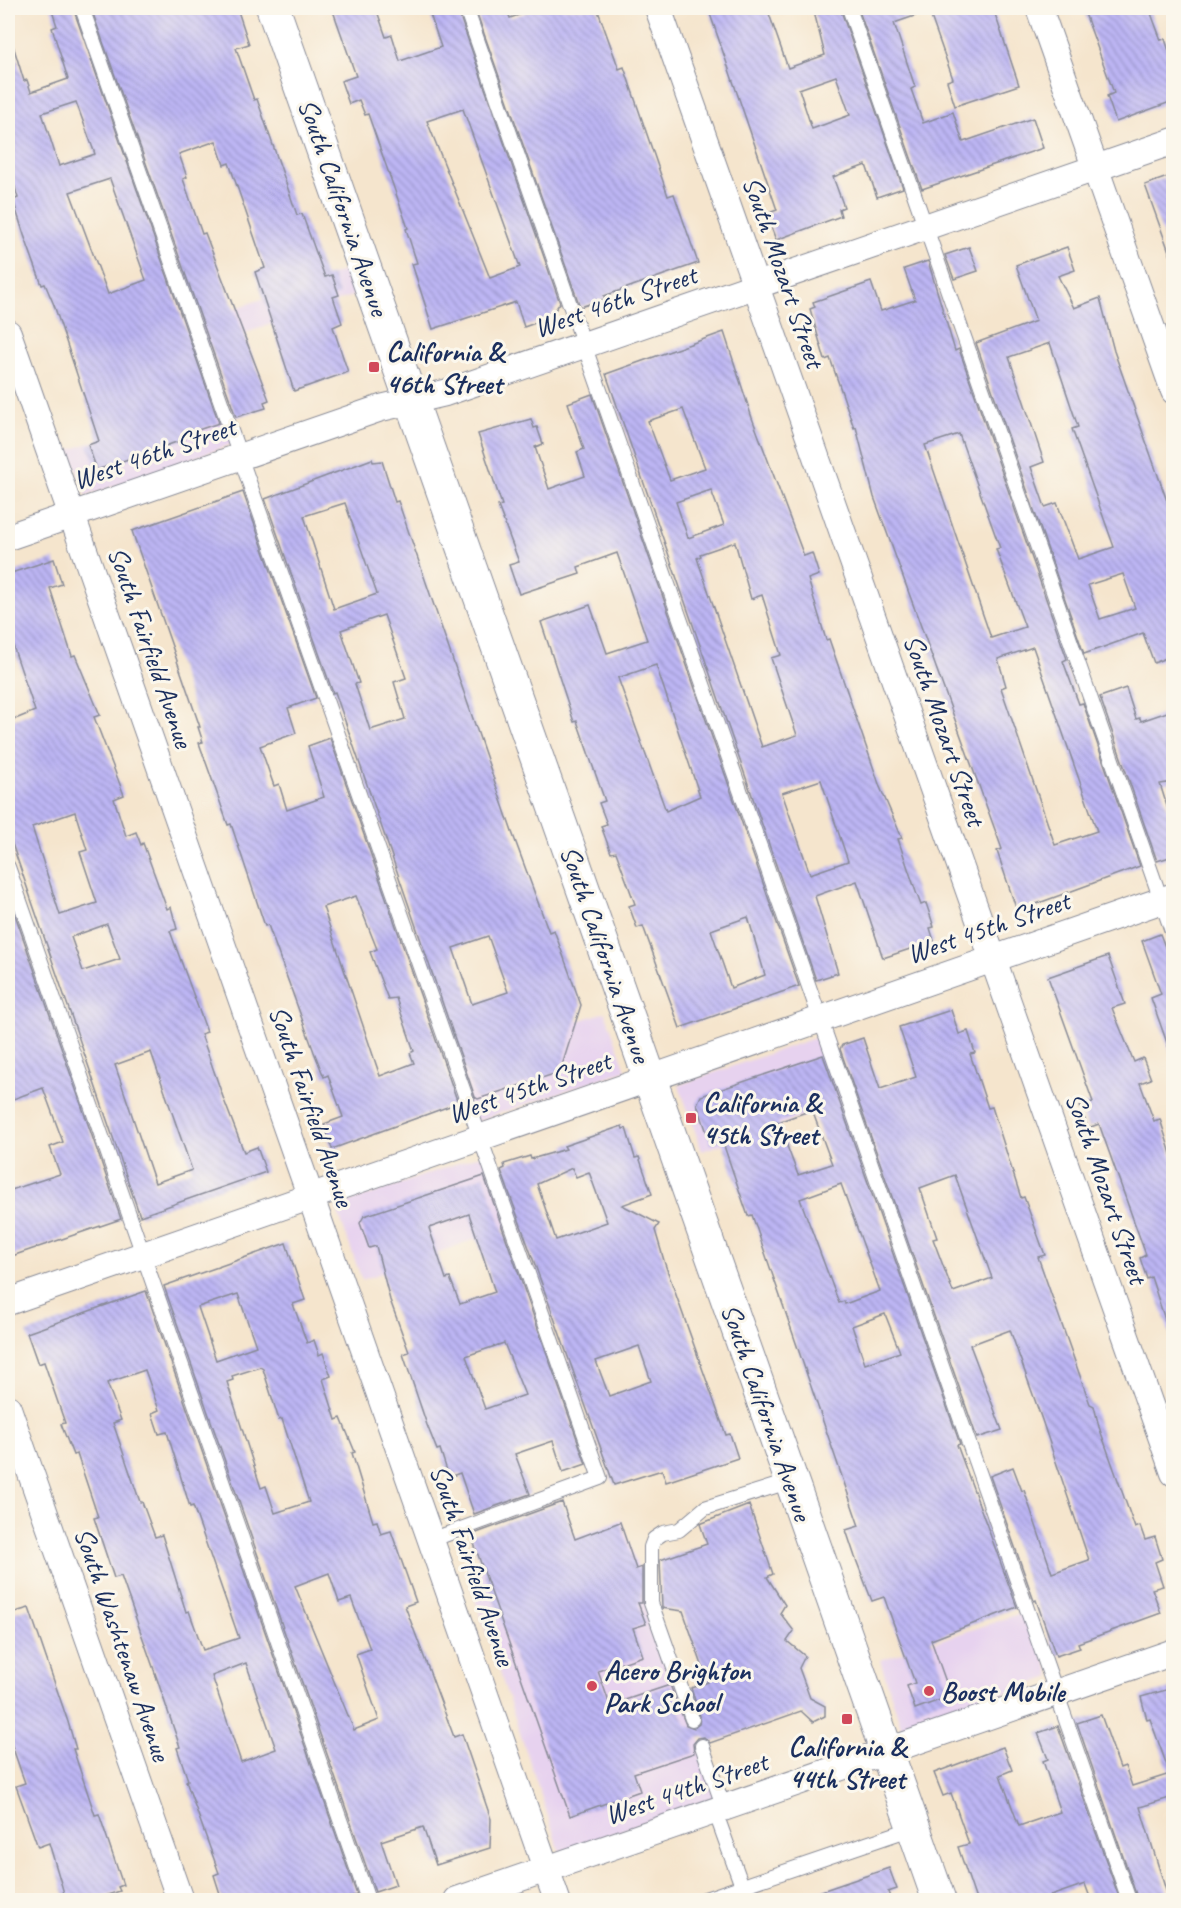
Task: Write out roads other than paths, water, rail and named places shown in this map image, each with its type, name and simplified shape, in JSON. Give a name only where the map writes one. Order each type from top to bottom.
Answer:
[{"type":"main road","name":"South California Avenue","points":[[273,8],[939,1900]]},
{"type":"street","name":"South Mozart Street","points":[[658,8],[1173,1473]]},
{"type":"street","points":[[1039,8],[1173,391]]},
{"type":"street","name":"West 46th Street","points":[[8,537],[381,408],[445,393],[1173,141]]},
{"type":"street","name":"South Fairfield Avenue","points":[[8,333],[557,1900]]},
{"type":"street","name":"West 45th Street","points":[[8,1302],[1167,898]]},
{"type":"street","name":"South Washtenaw Avenue","points":[[8,1407],[180,1900]]},
{"type":"street","name":"West 44th Street","points":[[457,1900],[1173,1652]]},
{"type":"lane","points":[[82,8],[600,1478],[430,1540]]},
{"type":"lane","points":[[466,8],[1129,1900]]},
{"type":"lane","points":[[849,8],[925,227],[1167,898],[1173,937]]},
{"type":"lane","points":[[8,867],[368,1900]]},
{"type":"lane","points":[[692,1719],[651,1603],[651,1547],[654,1539],[663,1533],[679,1530],[705,1508],[791,1481]]},
{"type":"lane","points":[[702,1746],[747,1900]]},
{"type":"lane","points":[[702,1900],[913,1828]]},
{"type":"place","name":"California & 46th Street","points":[[374,367]]},
{"type":"place","name":"California & 45th Street","points":[[691,1118]]},
{"type":"place","name":"Acero Brighton Park School","points":[[592,1686]]},
{"type":"place","name":"Boost Mobile","points":[[929,1691]]},
{"type":"place","name":"California & 44th Street","points":[[847,1719]]}]
